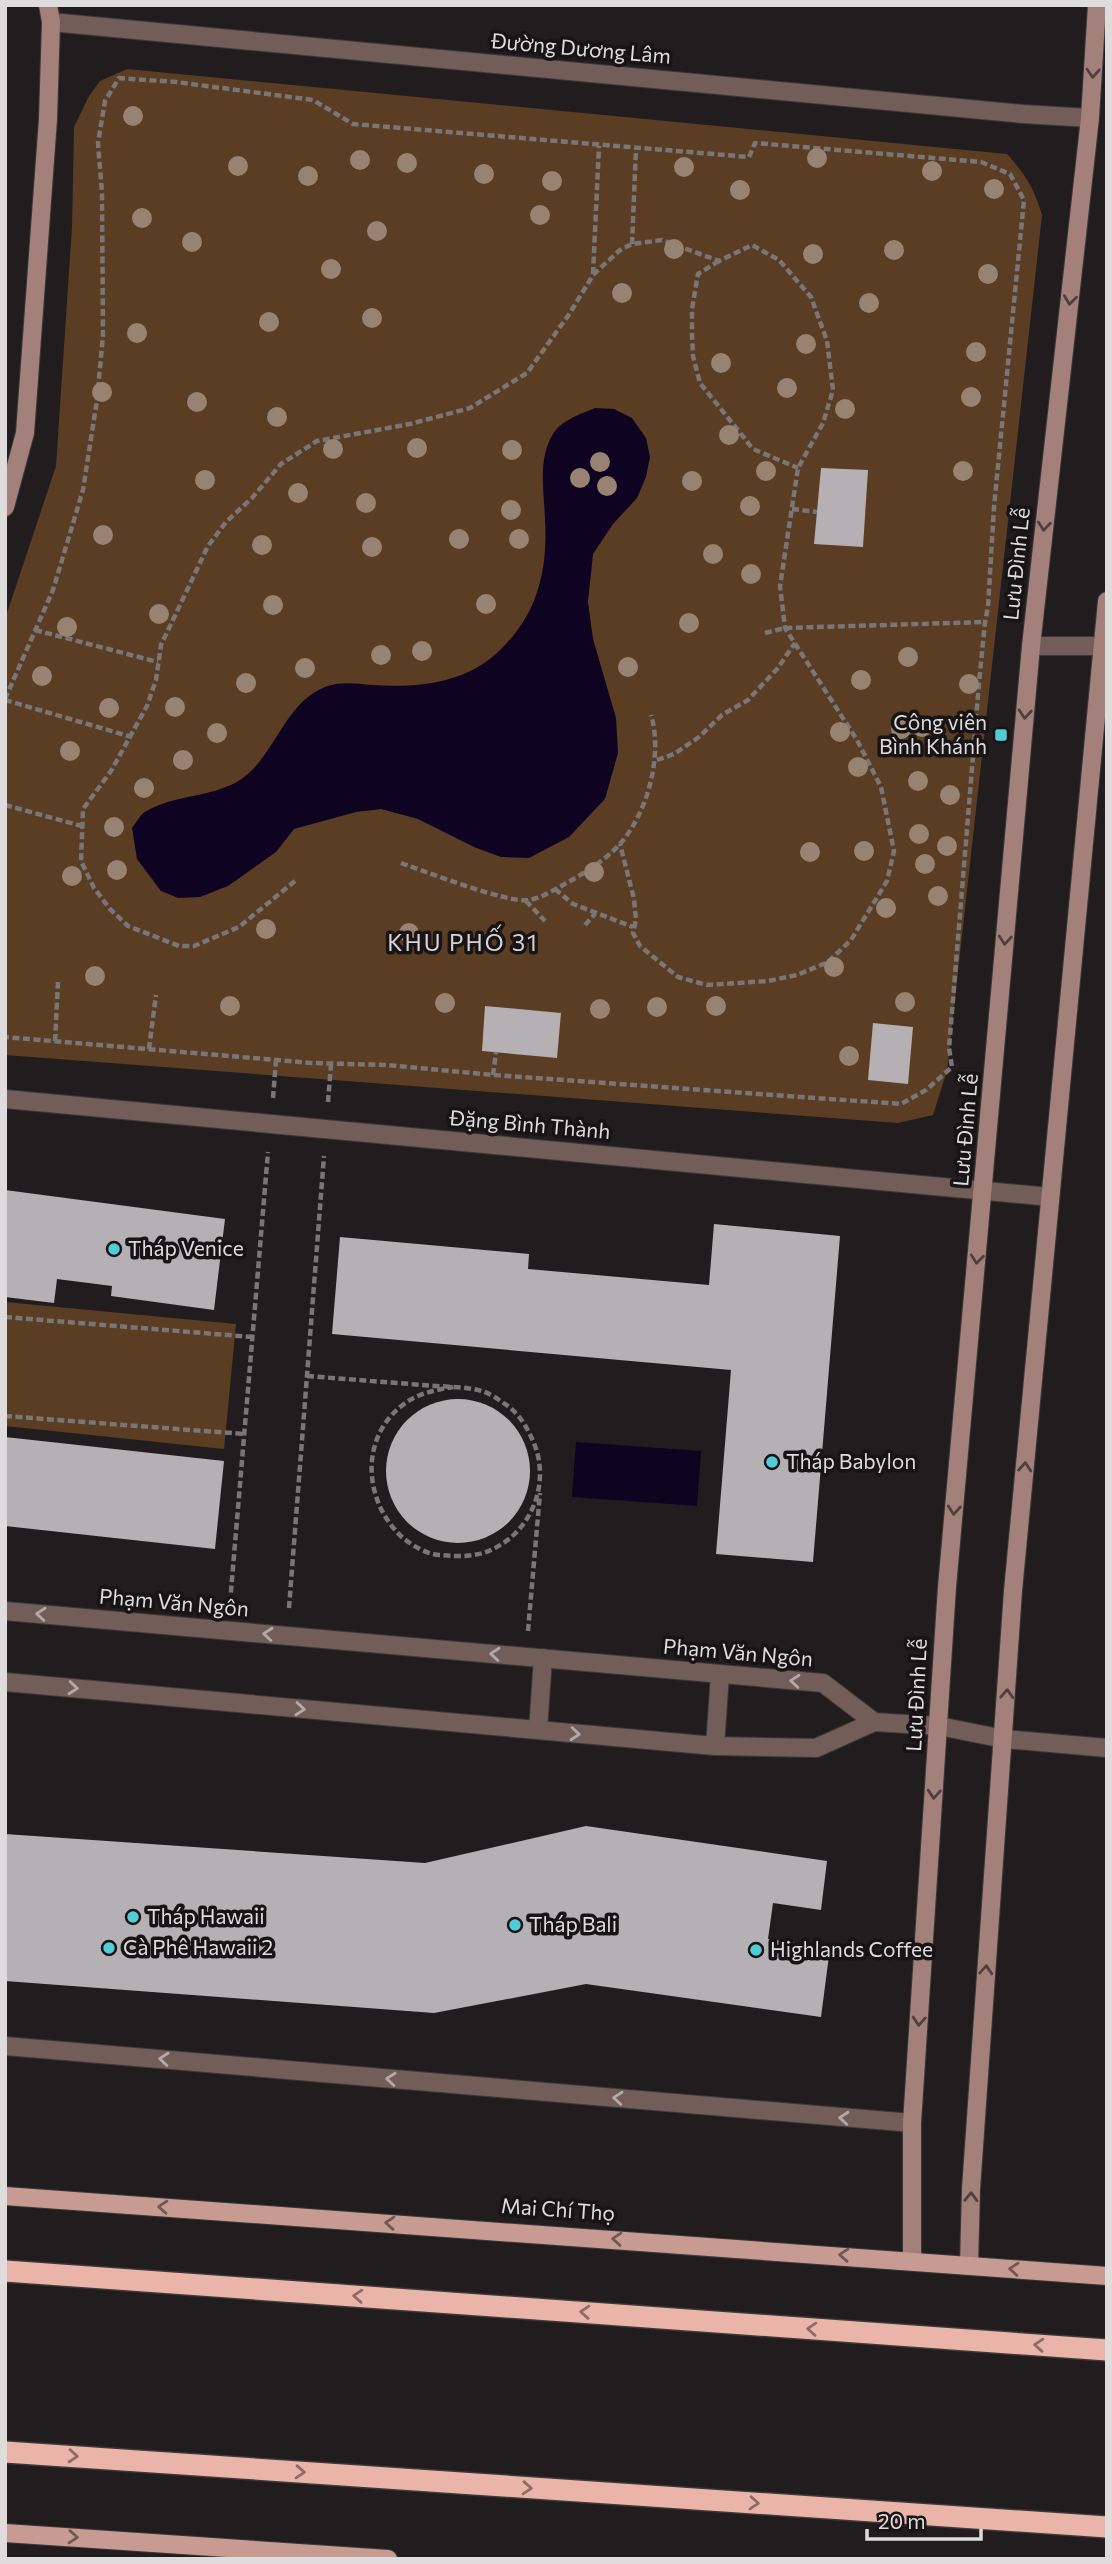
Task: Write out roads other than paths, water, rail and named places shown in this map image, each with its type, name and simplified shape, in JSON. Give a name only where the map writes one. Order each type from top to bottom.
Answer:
[{"type":"highway","points":[[5,2271],[1107,2350]]},
{"type":"highway","points":[[5,2452],[1107,2527]]},
{"type":"main road","name":"Mai Chí Thọ","points":[[5,2196],[1107,2276]]},
{"type":"main road","points":[[5,2533],[388,2559]]},
{"type":"street","name":"Lưu Đình Lễ","points":[[912,2260],[912,2123],[947,1587],[1031,646],[1099,119],[1097,5]]},
{"type":"street","name":"Đường Dương Lâm","points":[[50,14],[1023,114],[1099,119]]},
{"type":"street","points":[[5,506],[25,433],[42,223],[50,14]]},
{"type":"street","points":[[970,2265],[972,2175],[1013,1591],[1107,601]]},
{"type":"street","points":[[1031,646],[1104,646]]},
{"type":"street","name":"Đặng Bình Thành","points":[[5,1099],[1050,1197]]},
{"type":"street","name":"Phạm Văn Ngôn","points":[[5,1611],[823,1683],[874,1722]]},
{"type":"street","points":[[534,1658],[538,1730]]},
{"type":"street","points":[[715,1746],[720,1674]]},
{"type":"street","points":[[5,1682],[715,1746],[816,1748],[874,1722],[939,1726],[1004,1739],[1107,1748]]},
{"type":"street","points":[[5,2046],[912,2123]]},
{"type":"place","name":"Công viên Bình Khánh","points":[[1001,735]]},
{"type":"place","name":"Tháp Venice","points":[[114,1249]]},
{"type":"place","name":"Tháp Babylon","points":[[772,1462]]},
{"type":"place","name":"Tháp Hawaii","points":[[133,1917]]},
{"type":"place","name":"Tháp Bali","points":[[515,1925]]},
{"type":"place","name":"Cà Phê Hawaii 2","points":[[109,1948]]},
{"type":"place","name":"Highlands Coffee","points":[[756,1950]]},
{"type":"district","name":"KHU PHỐ 31","points":[[463,943]]}]
